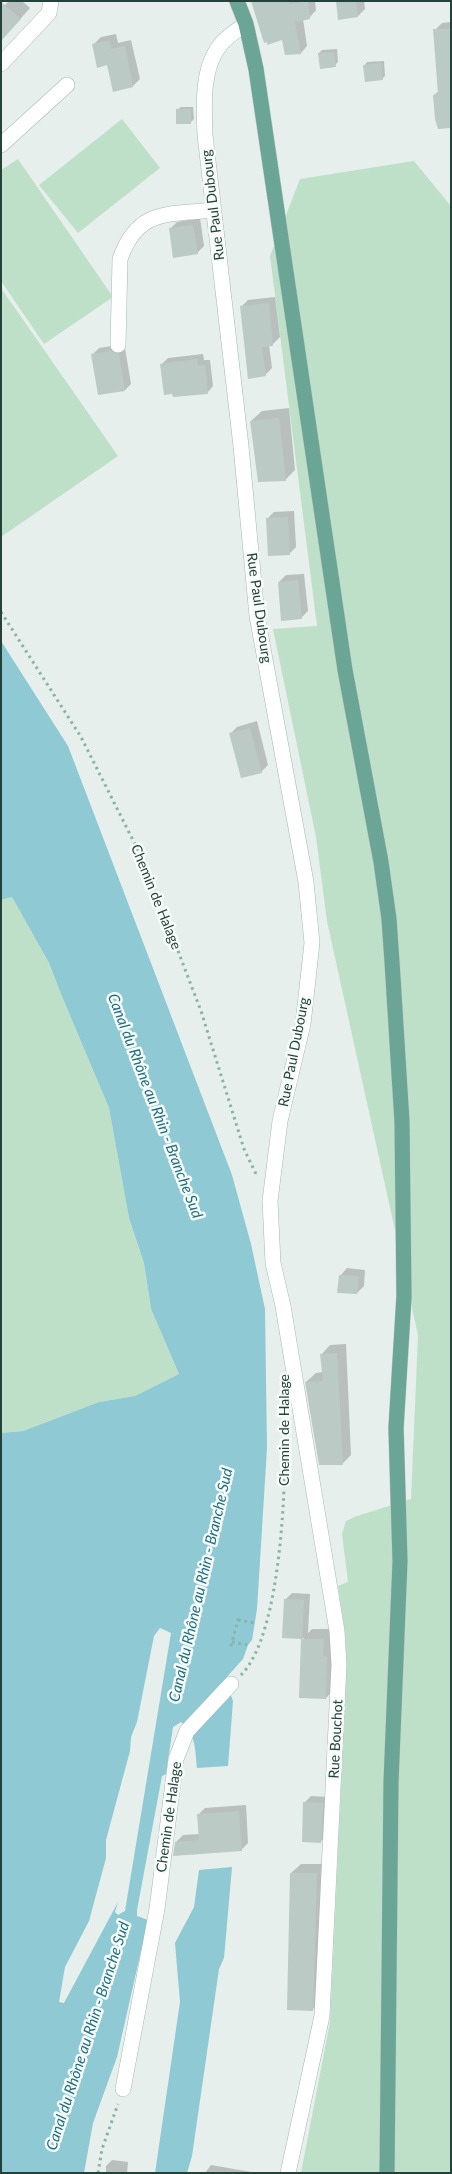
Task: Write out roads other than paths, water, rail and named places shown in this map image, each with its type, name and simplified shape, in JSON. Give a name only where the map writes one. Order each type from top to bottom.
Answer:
[{"type":"main road","points":[[237,1],[246,24],[256,69],[345,670],[382,872],[389,919],[392,962],[402,1122],[404,1296],[396,1428],[400,1561],[391,1782],[387,2173]]},
{"type":"street","points":[[1,64],[49,14],[51,1]]},
{"type":"street","name":"Rue Paul Dubourg","points":[[246,24],[221,44],[210,64],[204,104],[258,616],[306,882],[312,943],[302,1024],[280,1121],[270,1201],[273,1263],[283,1306]]},
{"type":"street","points":[[1,145],[67,85]]},
{"type":"street","points":[[118,345],[120,259],[124,246],[142,224],[154,216],[214,210]]},
{"type":"street","name":"Rue Bouchot","points":[[283,1306],[337,1631],[339,1666],[322,2016],[288,2173]]},
{"type":"street","name":"Chemin de Halage","points":[[123,2089],[157,1909],[176,1759],[188,1731],[231,1684]]},
{"type":"water","name":"Canal du Rhône au Rhin - Branche Sud","points":[[1,641],[68,746],[232,1175],[251,1244],[265,1309],[267,1448],[257,1609],[252,1640],[243,1659],[225,1679],[233,1701],[228,1766],[197,1768],[194,1742],[190,1731],[181,1722],[173,1727],[166,1774],[162,1776],[137,1910],[137,1916],[148,1920],[117,2057],[93,2123],[84,2173],[1,2173],[1,1433],[23,1431],[99,1402],[135,1396],[179,1374],[151,1309],[144,1263],[129,1218],[109,1108],[49,963],[12,897],[1,900]],"holes":[[[160,1628],[171,1633],[125,1911],[118,1915],[115,1912],[118,1902],[64,2003],[59,2002],[65,1967],[89,1921],[106,1858],[106,1840],[130,1751],[131,1737],[137,1722],[154,1636]]]},
{"type":"water","points":[[232,1867],[224,1958],[219,1969],[192,2156],[187,2173],[155,2173],[180,2002],[175,1943],[194,1907],[199,1870]]}]
